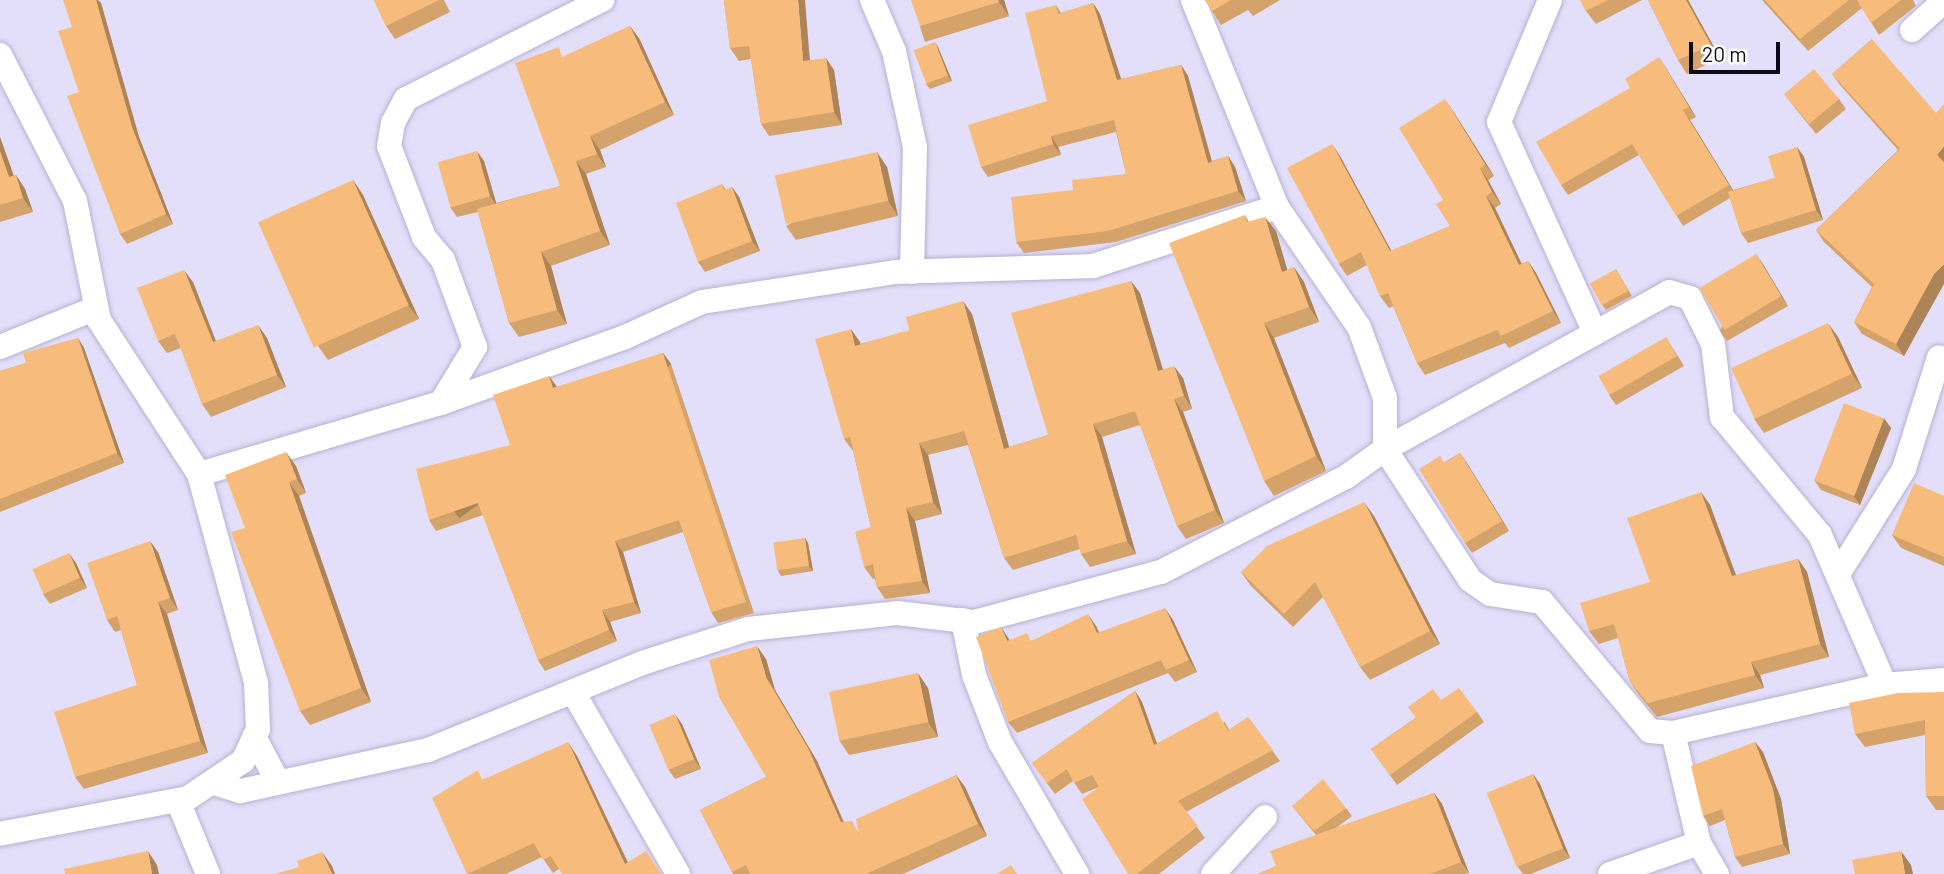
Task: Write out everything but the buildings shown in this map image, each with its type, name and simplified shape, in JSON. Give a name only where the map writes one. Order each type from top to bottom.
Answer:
[{"type":"street","points":[[441,404],[475,347],[443,260],[424,237],[389,146],[393,123],[406,99],[602,0]]},
{"type":"street","points":[[872,0],[894,51],[915,148],[912,272]]},
{"type":"street","points":[[1193,0],[1277,207],[1345,303],[1374,359],[1385,398],[1385,449],[1470,580],[1490,594],[1542,602],[1650,731],[1673,733],[1885,685],[1944,680]]},
{"type":"street","points":[[1550,0],[1499,122],[1595,333]]},
{"type":"street","points":[[1912,30],[1944,1]]},
{"type":"street","points":[[0,55],[75,201],[96,309],[199,474],[256,683],[254,737],[243,761],[214,783],[178,801],[0,834]]},
{"type":"street","points":[[199,474],[441,404],[623,338],[702,302],[912,272],[1093,266],[1277,207]]},
{"type":"street","points":[[214,783],[241,791],[278,782],[343,773],[428,750],[573,692],[748,629],[897,613],[963,620],[1026,612],[1161,572],[1346,477],[1385,449],[1668,292],[1689,298],[1713,344],[1722,417],[1806,515],[1838,574],[1885,685]]},
{"type":"street","points":[[0,347],[96,309]]},
{"type":"street","points":[[1838,574],[1904,469],[1939,357]]},
{"type":"street","points":[[963,620],[974,675],[1000,742],[1077,874]]},
{"type":"street","points":[[573,692],[678,874]]},
{"type":"street","points":[[1673,733],[1699,843],[1717,874]]},
{"type":"street","points":[[254,737],[278,782]]},
{"type":"street","points":[[178,801],[208,874]]},
{"type":"street","points":[[1213,874],[1265,817]]},
{"type":"street","points":[[1610,874],[1699,843]]}]
